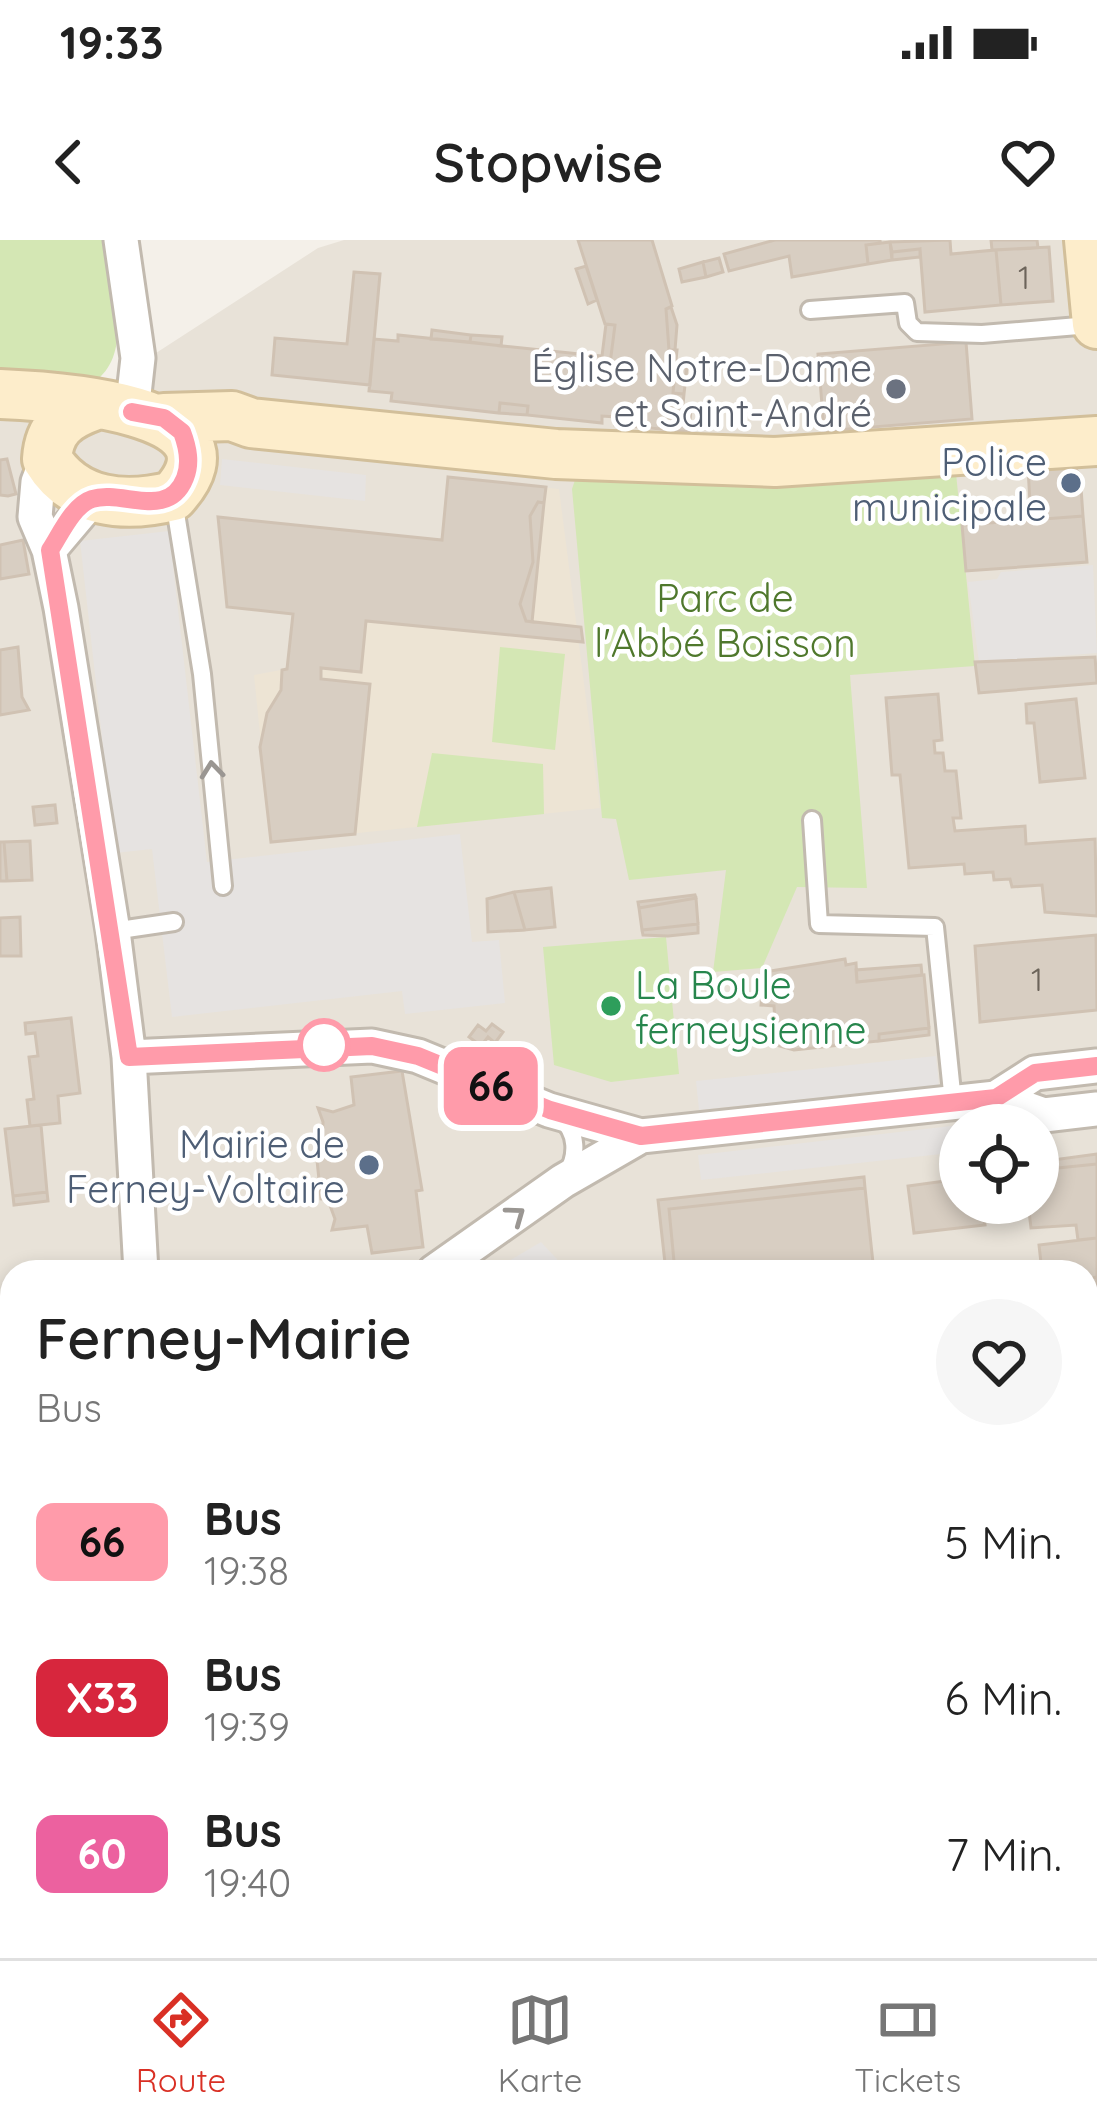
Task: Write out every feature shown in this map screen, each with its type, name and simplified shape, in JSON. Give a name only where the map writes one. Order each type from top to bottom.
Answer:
[{"type":"main road","points":[[1089,240],[1097,324]]},
{"type":"main road","points":[[2,394],[130,412],[182,432],[181,483]]},
{"type":"main road","points":[[2,394],[72,490],[93,498],[151,502],[181,483],[202,452],[251,423]]},
{"type":"main road","points":[[47,451],[69,414],[130,412],[232,416],[251,423],[556,454],[775,462],[1097,442]]},
{"type":"street","points":[[121,240],[137,358],[130,412]]},
{"type":"street","points":[[47,451],[35,517],[50,550],[113,931],[129,1057],[140,1260]]},
{"type":"street","points":[[50,550],[78,509],[93,498]]},
{"type":"street","points":[[129,1057],[372,1046],[418,1056],[550,1110],[641,1136],[996,1098],[1044,1115],[1097,1109]]},
{"type":"street","points":[[996,1098],[1035,1073],[1097,1066]]},
{"type":"street","points":[[451,1260],[562,1180],[641,1136]]},
{"type":"lane","points":[[809,310],[905,303],[908,322],[917,332],[982,334],[1097,324]]},
{"type":"lane","points":[[181,483],[224,886]]},
{"type":"lane","points":[[812,820],[819,924],[934,928],[953,1102]]},
{"type":"lane","points":[[113,931],[174,922]]},
{"type":"lane","points":[[550,1110],[570,1126],[575,1146],[562,1180]]},
{"type":"shaded area","points":[[344,240],[1097,240],[1097,1260],[0,1260],[0,394],[102,388],[318,248]]},
{"type":"shaded area","points":[[222,459],[366,475],[365,501],[220,485]]},
{"type":"shaded area","points":[[448,477],[559,489],[600,808],[271,842],[254,675],[286,669],[293,615],[227,607],[218,517],[441,540]]},
{"type":"shaded area","points":[[169,531],[207,862],[460,834],[472,942],[499,940],[505,1003],[405,1014],[402,991],[172,1017],[152,849],[115,853],[80,541]]},
{"type":"shaded area","points":[[1093,565],[1097,653],[979,662],[968,582],[997,579],[1001,572]]},
{"type":"shaded area","points":[[936,1056],[939,1085],[699,1110],[696,1081]]},
{"type":"shaded area","points":[[939,1127],[939,1154],[701,1180],[698,1155]]},
{"type":"shaded area","points":[[541,1242],[558,1260],[510,1260]]},
{"type":"green space","points":[[0,240],[105,240],[118,336],[107,369],[94,382],[0,371]]},
{"type":"green space","name":"Parc de l'Abbé Boisson","points":[[956,473],[975,666],[850,675],[867,888],[797,887],[762,968],[713,972],[726,870],[629,880],[616,819],[602,818],[572,489],[576,477]]},
{"type":"green space","points":[[500,647],[565,654],[555,750],[492,742]]},
{"type":"green space","points":[[432,753],[543,764],[544,814],[417,827]]},
{"type":"green space","name":"La Boule ferneysienne","points":[[666,937],[679,1074],[611,1082],[554,1065],[543,947]]},
{"type":"building","points":[[578,240],[652,240],[672,306],[666,309],[669,350],[677,350],[673,393],[684,394],[681,424],[661,421],[660,429],[615,425],[616,417],[602,416],[602,423],[527,415],[528,406],[500,403],[499,413],[391,401],[392,393],[369,391],[374,339],[398,341],[398,335],[590,355],[590,362],[610,364],[615,325],[605,324]]},
{"type":"building","points":[[775,240],[880,243],[866,245],[868,264],[792,277],[789,256],[729,271],[724,254]]},
{"type":"building","points":[[950,240],[951,254],[996,250],[1001,305],[925,312],[920,249],[892,252],[890,242]]},
{"type":"building","points":[[991,240],[1037,240],[1038,248],[992,250]]},
{"type":"building","points":[[890,242],[892,260],[868,264],[866,245]]},
{"type":"building","points":[[1049,247],[1053,301],[1001,305],[996,250]]},
{"type":"building","points":[[920,249],[920,257],[892,260],[892,252]]},
{"type":"building","points":[[719,258],[723,272],[706,277],[703,262]]},
{"type":"building","points":[[703,262],[706,277],[682,282],[679,269]]},
{"type":"building","points":[[586,266],[597,300],[588,304],[576,269]]},
{"type":"building","points":[[354,272],[380,274],[370,385],[272,375],[275,338],[347,344]]},
{"type":"building","points":[[671,307],[677,325],[675,350],[669,350],[666,309]]},
{"type":"building","points":[[606,324],[615,325],[610,364],[590,362],[590,355],[602,356]]},
{"type":"building","points":[[432,330],[471,335],[470,342],[431,339]]},
{"type":"building","points":[[471,335],[502,337],[501,346],[470,342]]},
{"type":"building","name":"Église Notre-Dame et Saint-André","points":[[966,342],[972,419],[824,431],[818,354]]},
{"type":"building","points":[[675,366],[687,367],[684,394],[673,393]]},
{"type":"building","points":[[500,403],[528,406],[527,415],[499,413]]},
{"type":"building","points":[[682,407],[691,408],[689,432],[660,429],[661,421],[681,424]]},
{"type":"building","points":[[7,459],[16,494],[8,496],[0,495],[0,460]]},
{"type":"building","points":[[1072,465],[1080,474],[1083,516],[1031,520],[1028,468]]},
{"type":"building","points":[[448,477],[546,487],[544,503],[538,502],[530,516],[533,562],[520,604],[526,621],[581,627],[583,642],[366,621],[361,672],[321,668],[321,679],[370,684],[355,834],[271,842],[260,747],[267,713],[281,690],[282,670],[287,669],[293,614],[227,607],[218,517],[442,540]]},
{"type":"building","points":[[538,502],[544,503],[532,622],[526,621],[520,604],[533,562],[530,516]]},
{"type":"building","points":[[1083,516],[1087,562],[966,571],[962,525]]},
{"type":"building","points":[[23,540],[29,574],[0,579],[0,545]]},
{"type":"building","points":[[18,647],[22,697],[29,710],[0,715],[0,650]]},
{"type":"building","points":[[1095,657],[1097,683],[979,693],[975,662]]},
{"type":"building","points":[[938,694],[942,740],[934,741],[935,753],[943,753],[945,771],[956,771],[961,818],[953,818],[955,831],[1025,826],[1026,844],[1095,839],[1097,916],[1045,912],[1042,885],[1012,887],[1010,879],[994,880],[993,872],[965,874],[964,864],[909,868],[900,775],[892,775],[886,698]]},
{"type":"building","points":[[1076,699],[1085,778],[1040,782],[1034,723],[1027,723],[1026,704]]},
{"type":"building","points":[[55,805],[57,823],[35,825],[33,807]]},
{"type":"building","points":[[30,841],[32,880],[7,881],[4,842]]},
{"type":"building","points":[[0,842],[4,842],[7,881],[0,881]]},
{"type":"building","points":[[551,888],[555,927],[525,930],[514,892]]},
{"type":"building","points":[[514,892],[525,930],[488,932],[487,899]]},
{"type":"building","points":[[696,898],[639,908],[638,902]]},
{"type":"building","points":[[696,898],[698,924],[642,930],[639,908]]},
{"type":"building","points":[[20,917],[21,956],[0,956],[0,918]]},
{"type":"building","points":[[698,924],[698,933],[643,935],[642,930]]},
{"type":"building","points":[[1096,935],[1097,1010],[980,1022],[975,946]]},
{"type":"building","points":[[845,959],[846,965],[856,963],[857,982],[924,975],[929,1028],[879,1034],[879,1041],[794,1050],[776,1045],[768,1029],[775,1022],[774,1006],[761,1005],[764,972]]},
{"type":"building","points":[[921,965],[922,975],[857,982],[856,970]]},
{"type":"building","points":[[71,1018],[80,1093],[58,1096],[60,1123],[30,1126],[27,1100],[34,1099],[29,1057],[38,1056],[35,1033],[26,1034],[25,1023]]},
{"type":"building","points":[[492,1024],[503,1032],[495,1043],[488,1037],[481,1046],[469,1037],[478,1025],[486,1031]]},
{"type":"building","points":[[929,1028],[929,1035],[879,1041],[879,1034]]},
{"type":"building","name":"Mairie de Ferney-Voltaire","points":[[402,1071],[422,1190],[416,1191],[423,1247],[372,1253],[367,1226],[332,1230],[335,1219],[328,1200],[321,1199],[315,1141],[322,1141],[323,1122],[318,1108],[333,1112],[354,1105],[351,1077]]},
{"type":"building","points":[[41,1125],[47,1192],[13,1196],[5,1129]]},
{"type":"building","points":[[1097,1154],[1097,1164],[1059,1168],[1059,1159]]},
{"type":"building","points":[[1097,1164],[1097,1238],[1078,1240],[1076,1225],[1031,1228],[1031,1224],[1059,1224],[1059,1168]]},
{"type":"building","points":[[864,1177],[865,1188],[669,1209],[674,1260],[665,1260],[658,1200]]},
{"type":"building","points":[[939,1182],[939,1224],[985,1225],[914,1233],[908,1186]]},
{"type":"building","points":[[865,1188],[873,1260],[674,1260],[669,1209]]},
{"type":"building","points":[[47,1192],[48,1201],[14,1205],[13,1196]]},
{"type":"building","points":[[1097,1238],[1097,1260],[1041,1260],[1039,1245]]},
{"type":"bus line","name":"66","points":[[132,412],[164,418],[182,432],[188,470],[181,487],[173,496],[151,502],[93,498],[78,509],[50,550],[129,1057],[372,1046],[418,1056],[550,1110],[641,1136],[996,1098],[1035,1073],[1097,1066]]},
{"type":"place","name":"Église Notre-Dame et Saint-André","points":[[896,389]]},
{"type":"place","name":"Police municipale","points":[[1071,483]]},
{"type":"place","name":"La Boule ferneysienne","points":[[611,1006]]},
{"type":"place","name":"Mairie de Ferney-Voltaire","points":[[369,1165]]}]
